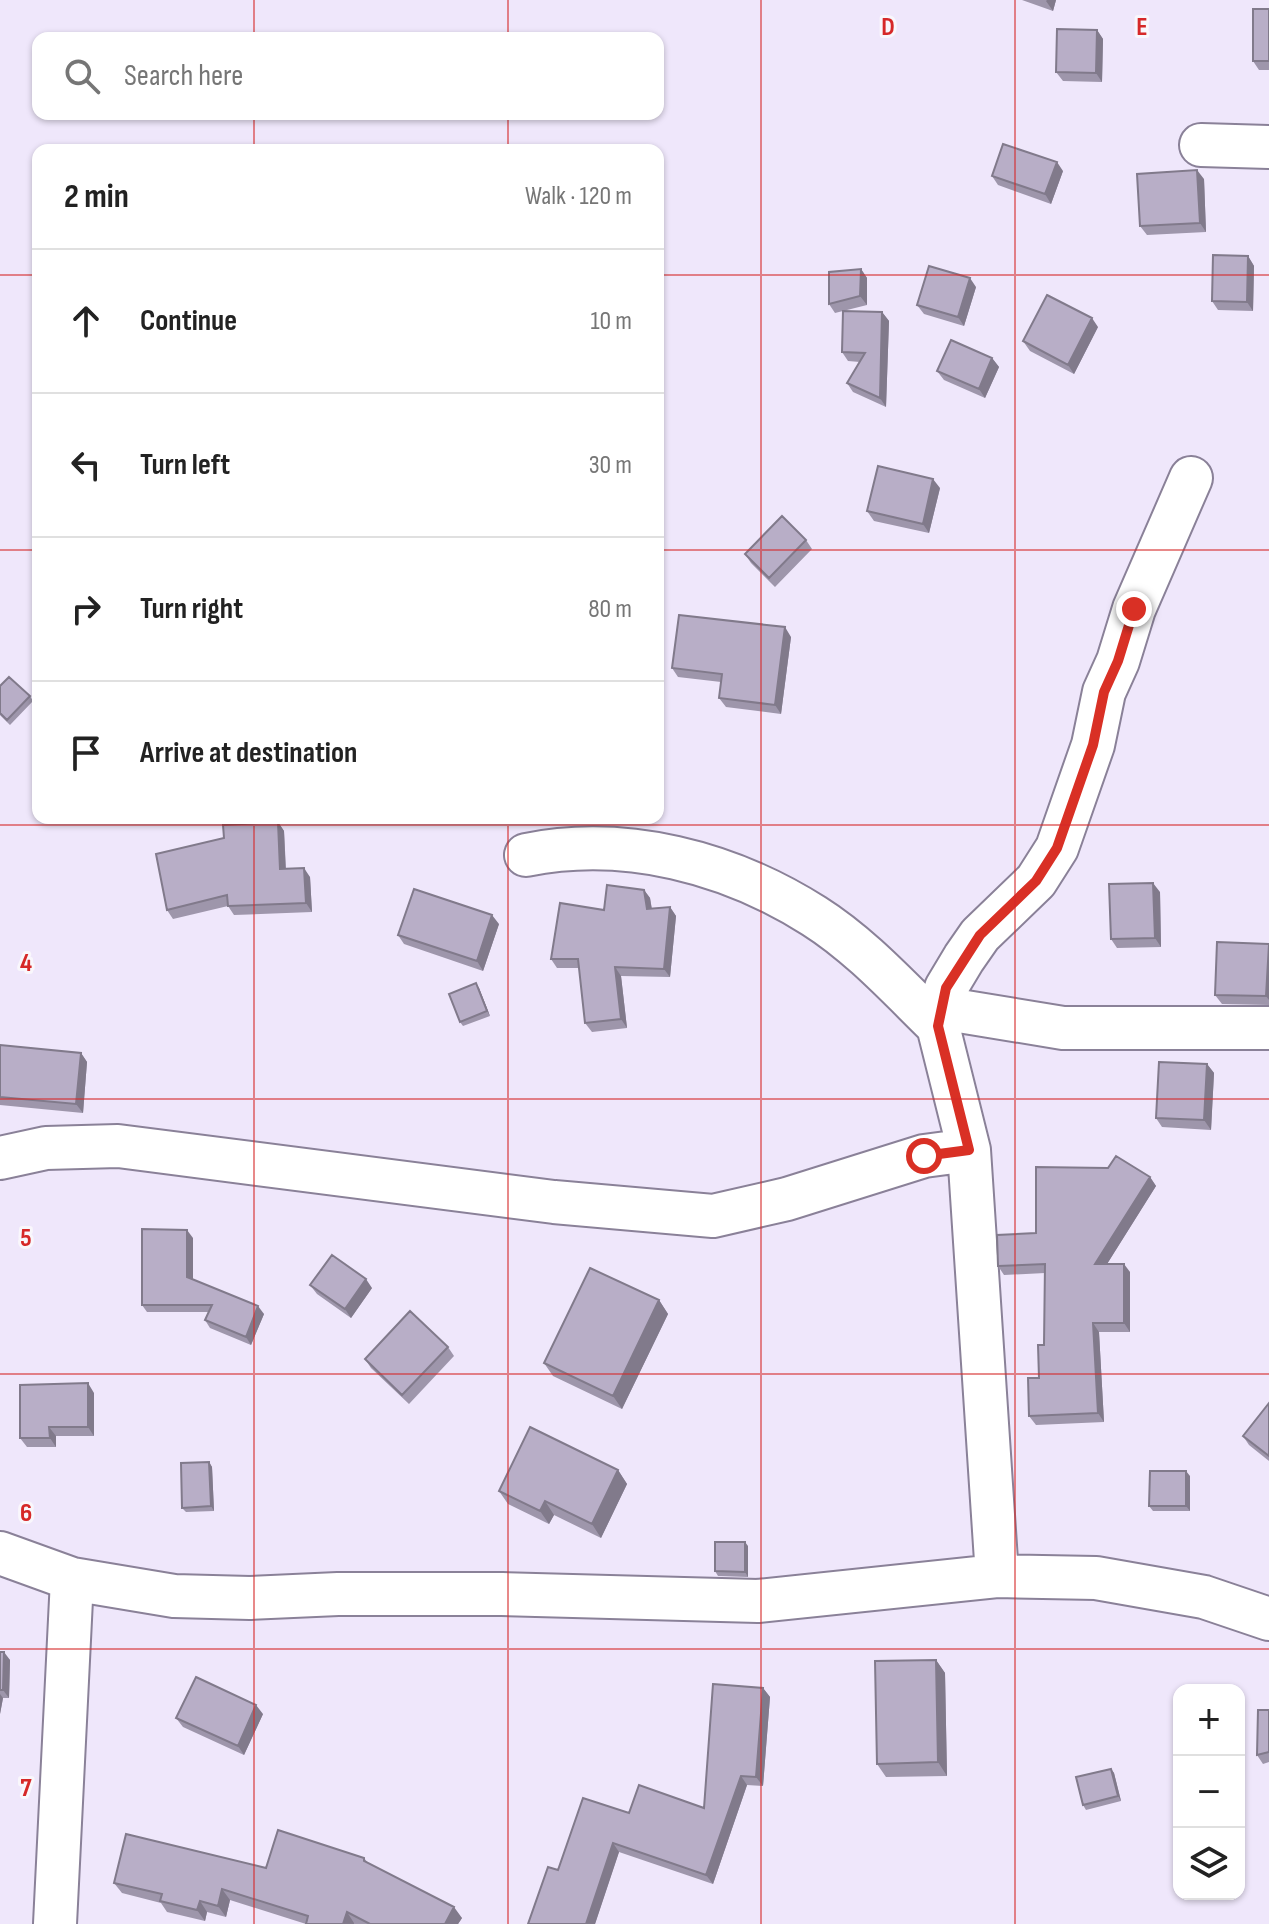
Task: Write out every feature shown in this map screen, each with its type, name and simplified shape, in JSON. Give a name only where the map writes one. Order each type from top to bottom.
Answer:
[{"type":"street","points":[[1201,145],[1269,147]]},
{"type":"street","points":[[997,1576],[969,1150],[940,1017],[946,988],[980,935],[1036,881],[1057,848],[1093,745],[1104,692],[1118,661],[1134,609],[1191,478]]},
{"type":"street","points":[[526,855],[560,848],[609,846],[693,862],[751,882],[815,916],[940,1017],[1063,1028],[1269,1028]]},
{"type":"street","points":[[0,1158],[46,1148],[118,1146],[554,1202],[713,1216],[787,1199],[924,1156],[969,1150]]},
{"type":"street","points":[[0,1553],[72,1579],[117,1589],[205,1597],[487,1594],[758,1601],[997,1576],[1096,1578],[1204,1597],[1269,1619]]},
{"type":"street","points":[[55,1924],[72,1579]]},
{"type":"building","points":[[1253,9],[1269,9],[1269,61],[1253,61]]},
{"type":"building","points":[[1057,29],[1097,30],[1096,73],[1056,72]]},
{"type":"building","points":[[1003,144],[1057,162],[1045,194],[992,176]]},
{"type":"building","points":[[1197,170],[1200,223],[1140,226],[1137,174]]},
{"type":"building","points":[[1213,255],[1248,256],[1247,302],[1212,301]]},
{"type":"building","points":[[929,266],[970,278],[958,317],[917,305]]},
{"type":"building","points":[[861,269],[860,296],[829,304],[829,272]]},
{"type":"building","points":[[1047,295],[1092,318],[1068,365],[1023,341]]},
{"type":"building","points":[[843,311],[882,312],[880,398],[847,383],[865,353],[842,352]]},
{"type":"building","points":[[951,340],[992,358],[979,389],[937,371]]},
{"type":"building","points":[[878,466],[933,479],[923,524],[867,511]]},
{"type":"building","points":[[782,516],[806,540],[769,578],[745,554]]},
{"type":"building","points":[[679,615],[785,627],[775,705],[719,698],[722,674],[672,668]]},
{"type":"building","points":[[9,677],[30,696],[7,720],[0,713],[0,686]]},
{"type":"building","points":[[278,824],[280,869],[304,868],[306,903],[228,906],[227,895],[167,910],[156,854],[224,838],[223,825]]},
{"type":"building","points":[[1153,883],[1155,938],[1111,939],[1109,884]]},
{"type":"building","points":[[607,885],[644,890],[647,909],[670,907],[664,969],[615,967],[621,1019],[585,1023],[578,959],[551,959],[560,903],[604,910]]},
{"type":"building","points":[[414,889],[492,915],[477,961],[398,935]]},
{"type":"building","points":[[1217,942],[1269,944],[1266,996],[1215,995]]},
{"type":"building","points":[[476,983],[487,1011],[460,1022],[449,994]]},
{"type":"building","points":[[0,1045],[81,1053],[76,1104],[0,1097]]},
{"type":"building","points":[[1159,1062],[1207,1064],[1204,1120],[1156,1118]]},
{"type":"building","points":[[1116,1156],[1150,1177],[1095,1264],[1124,1264],[1124,1323],[1093,1323],[1098,1413],[1029,1416],[1028,1378],[1039,1378],[1038,1345],[1044,1345],[1045,1264],[998,1266],[997,1235],[1036,1233],[1036,1167],[1108,1168]]},
{"type":"building","points":[[142,1229],[187,1230],[187,1277],[258,1306],[246,1337],[205,1320],[212,1305],[142,1305]]},
{"type":"building","points":[[332,1255],[366,1279],[345,1309],[310,1285]]},
{"type":"building","points":[[590,1268],[659,1300],[613,1396],[544,1363]]},
{"type":"building","points":[[410,1311],[448,1347],[402,1395],[365,1359]]},
{"type":"building","points":[[88,1383],[88,1427],[49,1427],[50,1438],[20,1438],[20,1385]]},
{"type":"building","points":[[1269,1403],[1269,1456],[1243,1436]]},
{"type":"building","points":[[530,1427],[618,1470],[592,1524],[545,1501],[540,1511],[499,1491]]},
{"type":"building","points":[[209,1462],[211,1506],[182,1508],[181,1463]]},
{"type":"building","points":[[1150,1471],[1186,1471],[1186,1506],[1149,1506]]},
{"type":"building","points":[[715,1542],[745,1542],[745,1572],[715,1571]]},
{"type":"building","points":[[0,1652],[4,1652],[3,1690],[0,1690]]},
{"type":"building","points":[[936,1660],[938,1762],[877,1764],[875,1661]]},
{"type":"building","points":[[196,1677],[256,1705],[238,1746],[176,1718]]},
{"type":"building","points":[[713,1684],[763,1688],[756,1777],[741,1776],[706,1875],[613,1843],[586,1924],[528,1924],[548,1867],[558,1870],[583,1798],[629,1813],[639,1785],[704,1808]]},
{"type":"building","points":[[1258,1710],[1269,1710],[1269,1752],[1257,1755]]},
{"type":"building","points":[[1111,1769],[1118,1796],[1083,1805],[1076,1777]]},
{"type":"building","points":[[278,1830],[364,1858],[364,1861],[454,1907],[445,1924],[370,1924],[347,1912],[343,1924],[306,1924],[308,1916],[222,1889],[218,1906],[200,1901],[197,1910],[160,1901],[162,1894],[114,1883],[126,1834],[266,1868]]},
{"type":"route","points":[[924,1156],[969,1150],[938,1026],[946,988],[980,935],[1036,881],[1057,848],[1093,745],[1104,692],[1118,661],[1134,609]]}]
